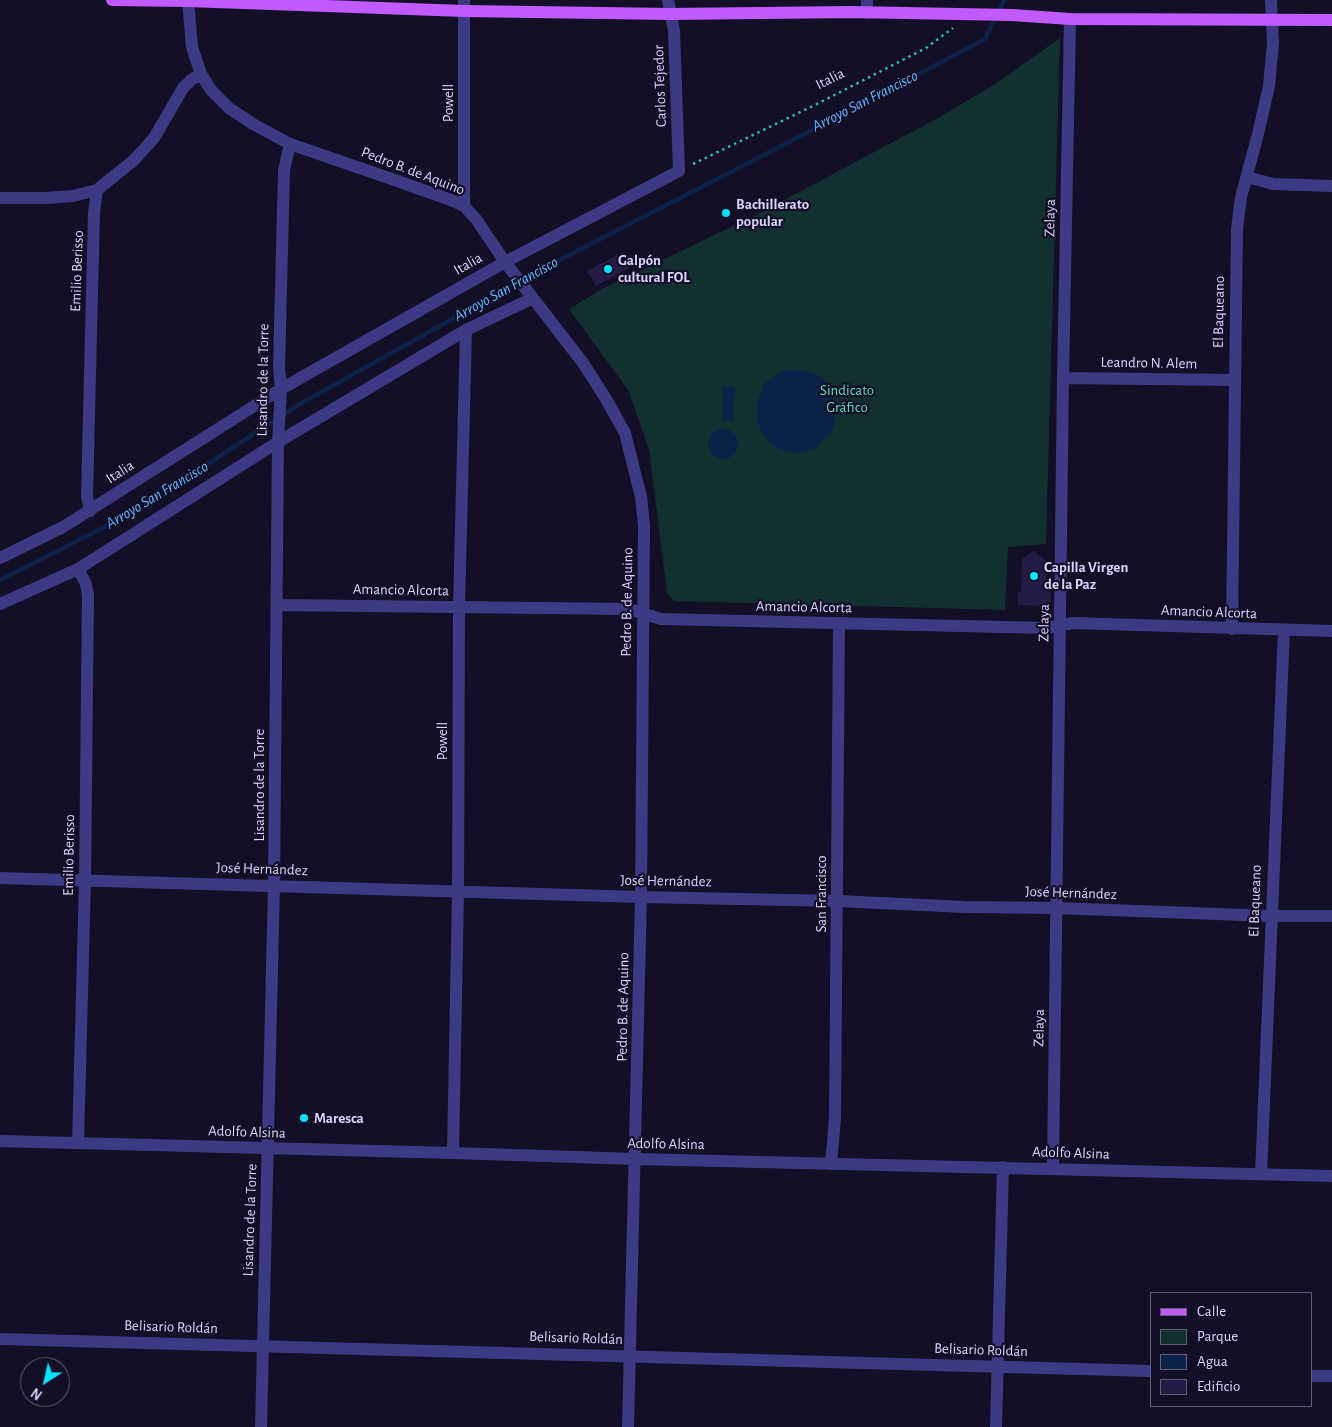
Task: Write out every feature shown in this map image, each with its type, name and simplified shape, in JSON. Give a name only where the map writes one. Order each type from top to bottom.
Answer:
[{"type":"main road","points":[[112,0],[464,5],[670,14],[867,6],[956,14],[1070,19],[1332,20]]},
{"type":"street","name":"Carlos Tejedor","points":[[668,0],[674,31],[679,171]]},
{"type":"street","name":"El Baqueano","points":[[1232,629],[1237,228],[1241,197],[1268,86],[1273,43],[1271,0]]},
{"type":"street","name":"Pedro B. de Aquino","points":[[188,1],[192,47],[201,74],[211,90],[229,108],[253,124],[290,144],[464,206],[476,219],[508,265],[583,363],[606,398],[625,433],[641,497],[644,525],[641,898],[628,1427]]},
{"type":"street","name":"Powell","points":[[464,5],[464,206]]},
{"type":"street","name":"Zelaya","points":[[1053,1168],[1063,378],[1070,19]]},
{"type":"street","points":[[0,198],[73,196],[97,190],[134,160],[154,138],[184,88],[190,80],[201,74]]},
{"type":"street","name":"Lisandro de la Torre","points":[[261,1427],[274,885],[278,442],[280,428],[279,368],[284,170],[290,144]]},
{"type":"street","name":"Italia","points":[[0,558],[63,527],[280,396],[508,265],[679,171]]},
{"type":"street","points":[[1247,177],[1273,184],[1332,186]]},
{"type":"street","name":"Emilio Berisso","points":[[90,511],[87,496],[94,214],[97,190]]},
{"type":"street","points":[[0,604],[78,569],[278,442],[530,293]]},
{"type":"street","name":"Powell","points":[[453,1153],[458,892],[459,607],[466,330]]},
{"type":"street","name":"Leandro N. Alem","points":[[1063,378],[1234,380]]},
{"type":"street","name":"Emilio Berisso","points":[[78,569],[86,584],[88,595],[85,881],[78,1143]]},
{"type":"street","name":"Amancio Alcorta","points":[[277,605],[629,609],[661,619],[839,624],[1046,628],[1073,623],[1332,631]]},
{"type":"street","name":"San Francisco","points":[[830,1164],[835,1120],[839,624]]},
{"type":"street","name":"El Baqueano","points":[[1261,1174],[1284,630]]},
{"type":"street","name":"José Hernández","points":[[0,878],[274,885],[641,898],[838,901],[965,907],[1056,908],[1271,916],[1332,916]]},
{"type":"street","name":"Adolfo Alsina","points":[[0,1141],[1332,1176]]},
{"type":"street","points":[[996,1427],[1003,1167]]},
{"type":"street","name":"Belisario Roldán","points":[[0,1339],[1150,1371]]},
{"type":"street","points":[[1312,1376],[1332,1376]]},
{"type":"path","name":"Italia","points":[[679,171],[815,105],[926,48],[952,30],[955,25],[956,14]]},
{"type":"green space","name":"Sindicato Gráfico","points":[[1060,38],[1046,544],[1008,547],[1005,610],[674,601],[667,593],[649,449],[628,390],[569,309],[602,289],[756,215],[938,118],[995,84]]},
{"type":"water","points":[[783,370],[803,370],[820,376],[833,390],[836,408],[834,428],[816,448],[796,454],[778,449],[769,442],[762,433],[756,418],[758,400],[764,384]]},
{"type":"water","points":[[723,386],[735,387],[733,422],[722,421]]},
{"type":"water","points":[[723,429],[734,433],[738,444],[734,455],[723,459],[712,455],[708,444],[712,433]]},
{"type":"building","name":"Galpón cultural FOL","points":[[621,253],[629,268],[596,286],[587,271]]},
{"type":"building","name":"Capilla Virgen de la Paz","points":[[1034,551],[1046,561],[1046,591],[1051,591],[1050,606],[1018,605],[1018,592],[1021,592],[1022,559]]},
{"type":"waterway","name":"Arroyo San Francisco","points":[[0,580],[132,513],[300,404],[538,271],[985,39],[1004,0]]},
{"type":"place","name":"Bachillerato popular","points":[[726,213]]},
{"type":"place","name":"Galpón cultural FOL","points":[[608,269]]},
{"type":"place","name":"Capilla Virgen de la Paz","points":[[1034,576]]},
{"type":"place","name":"Maresca","points":[[304,1118]]}]
